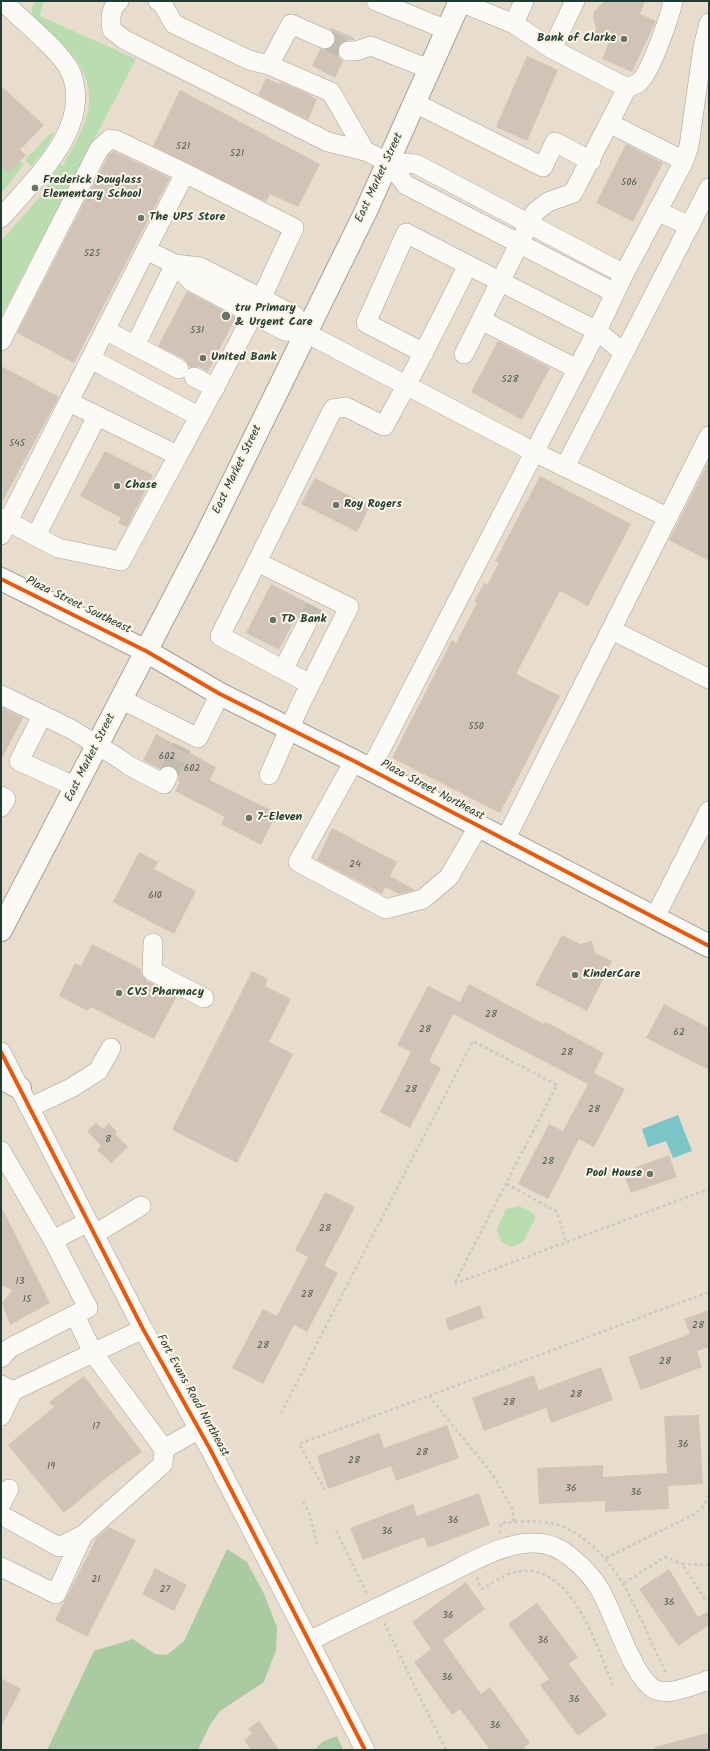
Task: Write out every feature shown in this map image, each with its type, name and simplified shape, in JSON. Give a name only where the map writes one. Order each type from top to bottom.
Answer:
[{"type":"main road","name":"East Market Street","points":[[1,930],[205,538],[388,162],[460,2]]},
{"type":"main road","name":"Plaza Street Southeast","points":[[1,579],[146,651]]},
{"type":"main road","name":"Plaza Street Northeast","points":[[146,651],[220,694],[708,944]]},
{"type":"main road","points":[[1,1078],[20,1088]]},
{"type":"street","points":[[1,218],[61,147],[75,112],[76,96],[71,73],[57,53],[2,1]]},
{"type":"street","points":[[119,1],[114,5],[110,17],[112,30],[124,40],[328,142],[365,151],[388,162],[416,164],[528,225],[624,274]]},
{"type":"street","points":[[158,1],[162,3],[174,24],[249,60],[269,65],[331,92],[365,151]]},
{"type":"street","points":[[376,1],[447,30]]},
{"type":"street","points":[[514,24],[524,1]]},
{"type":"street","points":[[552,50],[575,1]]},
{"type":"street","points":[[464,354],[535,212],[548,202],[573,193],[591,161],[627,88],[639,83],[646,74],[669,19],[673,1]]},
{"type":"street","points":[[460,2],[514,24],[552,50],[627,88]]},
{"type":"street","points":[[478,827],[449,877],[422,899],[386,909],[298,862],[362,766],[534,452],[597,331],[624,274],[684,161],[689,146],[709,23]]},
{"type":"street","points":[[269,65],[292,24],[325,39]]},
{"type":"street","points":[[348,51],[356,51],[371,46],[429,69]]},
{"type":"street","points":[[415,103],[543,167],[555,142],[591,161]]},
{"type":"street","points":[[609,123],[684,161]]},
{"type":"street","points":[[1,341],[99,150],[105,142],[110,139],[116,140],[185,173],[294,228],[257,306],[215,388],[198,416],[121,561],[58,548],[36,536],[3,525],[69,402],[185,173]]},
{"type":"street","points":[[388,162],[406,185],[615,293]]},
{"type":"street","points":[[565,467],[709,188]]},
{"type":"street","points":[[658,211],[690,226]]},
{"type":"street","points":[[424,353],[366,324],[406,233],[597,331],[624,353]]},
{"type":"street","points":[[146,250],[175,264],[200,267],[257,306],[294,316],[306,333],[534,452],[668,517]]},
{"type":"street","points":[[135,346],[175,264]]},
{"type":"street","points":[[310,684],[220,636],[333,409],[346,407],[384,426],[407,386],[468,265]]},
{"type":"street","points":[[481,320],[576,369]]},
{"type":"street","points":[[105,330],[215,388]]},
{"type":"street","points":[[91,359],[198,416]]},
{"type":"street","points":[[69,402],[177,455]]},
{"type":"street","points":[[36,536],[97,416]]},
{"type":"street","points":[[505,840],[709,436]]},
{"type":"street","points":[[257,562],[315,608],[350,607],[310,684],[269,775]]},
{"type":"street","points":[[283,670],[315,608]]},
{"type":"street","points":[[612,630],[709,679]]},
{"type":"street","points":[[121,699],[195,740],[220,694]]},
{"type":"street","points":[[1,695],[70,729],[128,765],[164,784],[168,776]]},
{"type":"street","points":[[42,716],[19,761],[76,787]]},
{"type":"street","points":[[1,796],[6,799],[1,807]]},
{"type":"street","points":[[655,917],[709,811]]},
{"type":"street","points":[[153,943],[152,971],[204,998]]},
{"type":"street","points":[[31,1107],[65,1091],[98,1071],[111,1048]]},
{"type":"street","name":"Fort Evans Road Northeast","points":[[1,1052],[31,1107],[143,1329],[199,1429],[365,1750]]},
{"type":"street","points":[[1,1151],[53,1240],[88,1308],[10,1348],[1,1358]]},
{"type":"street","points":[[53,1240],[92,1228],[141,1206]]},
{"type":"street","points":[[1,1514],[60,1547],[83,1535],[163,1464],[164,1449],[93,1353],[75,1314]]},
{"type":"street","points":[[1,1416],[7,1388],[93,1353],[143,1329]]},
{"type":"street","points":[[164,1449],[199,1429]]},
{"type":"street","points":[[1,1567],[56,1594],[83,1535]]},
{"type":"street","points":[[309,1641],[475,1561],[506,1548],[532,1543],[552,1545],[568,1555],[588,1572],[600,1589],[644,1681],[657,1690],[674,1691],[709,1680]]},
{"type":"path","points":[[280,1413],[473,1041],[557,1085],[454,1284],[709,1189]]},
{"type":"path","points":[[507,1184],[557,1212],[566,1242]]},
{"type":"path","points":[[325,1490],[299,1444],[709,1292]]},
{"type":"path","points":[[429,1396],[493,1475],[512,1508],[514,1522]]},
{"type":"path","points":[[709,1455],[709,1463]]},
{"type":"path","points":[[606,1558],[695,1514],[704,1506],[709,1494]]},
{"type":"path","points":[[303,1502],[310,1515],[317,1544]]},
{"type":"path","points":[[500,1538],[501,1523],[538,1522],[558,1524],[569,1529],[589,1543],[606,1558],[624,1583],[670,1681]]},
{"type":"path","points":[[336,1531],[368,1595]]},
{"type":"path","points":[[624,1583],[665,1557],[682,1564],[709,1565]]},
{"type":"path","points":[[682,1564],[706,1601],[709,1599]]},
{"type":"path","points":[[473,1575],[476,1575],[482,1589],[507,1575],[519,1572],[533,1572],[544,1575],[553,1580],[568,1593],[580,1610],[612,1685]]},
{"type":"path","points":[[382,1619],[446,1750]]},
{"type":"green space","points":[[36,1],[43,1],[40,16],[136,59],[1,317],[1,241],[43,193],[60,164],[64,166],[64,163],[83,127],[89,105],[89,89],[77,62],[57,39],[32,18],[32,7]]},
{"type":"green space","points":[[52,132],[54,134],[43,153],[37,158],[32,166],[26,162],[26,159]]},
{"type":"green space","points":[[20,161],[24,164],[1,194],[1,169]]},
{"type":"green space","points":[[519,1206],[533,1213],[535,1219],[523,1242],[511,1247],[501,1242],[497,1229],[506,1209]]},
{"type":"green space","points":[[227,1549],[247,1562],[264,1594],[277,1627],[276,1650],[264,1682],[220,1711],[210,1725],[198,1750],[47,1750],[94,1651],[133,1639],[155,1654],[167,1655],[184,1641]]},
{"type":"green space","points":[[337,1736],[343,1750],[315,1750],[322,1742]]},
{"type":"water","points":[[678,1115],[692,1151],[673,1158],[666,1141],[648,1147],[642,1129]]},
{"type":"building","name":"Bank of Clarke","points":[[605,1],[645,1],[640,14],[656,21],[632,72],[602,59],[609,42],[593,35],[596,29],[593,17],[594,11]]},
{"type":"building","points":[[331,28],[354,38],[354,40],[343,41],[338,46],[338,56],[343,61],[335,78],[312,66],[320,49],[327,50],[332,48],[335,44],[336,37],[330,29]]},
{"type":"building","points":[[527,56],[558,70],[527,141],[496,127]]},
{"type":"building","points":[[266,78],[279,84],[280,82],[317,99],[308,120],[258,95]]},
{"type":"building","points":[[1,86],[44,125],[20,150],[26,155],[9,173],[1,165]]},
{"type":"building","points":[[180,90],[320,164],[298,207],[270,194],[266,202],[153,146]]},
{"type":"building","points":[[626,144],[663,163],[633,222],[596,203]]},
{"type":"building","points":[[113,151],[170,178],[74,363],[17,333],[108,156]]},
{"type":"building","points":[[187,291],[236,317],[208,372],[199,367],[190,367],[184,359],[158,346]]},
{"type":"building","points":[[498,341],[550,368],[522,420],[471,392]]},
{"type":"building","points":[[1,366],[59,397],[1,504]]},
{"type":"building","name":"Chase","points":[[105,451],[153,475],[127,527],[118,523],[121,518],[80,496]]},
{"type":"building","points":[[709,461],[709,561],[669,540]]},
{"type":"building","points":[[540,476],[631,524],[588,606],[560,591],[516,674],[560,696],[500,813],[392,758],[452,640],[456,643],[477,603],[474,602],[484,583],[487,585],[499,563],[495,561]]},
{"type":"building","name":"Roy Rogers","points":[[315,478],[370,506],[357,532],[301,504]]},
{"type":"building","name":"TD Bank","points":[[271,584],[323,611],[318,622],[312,613],[306,612],[301,614],[298,618],[296,617],[279,650],[246,633]]},
{"type":"building","points":[[1,707],[23,718],[1,760]]},
{"type":"building","points":[[156,734],[216,767],[210,780],[277,813],[261,845],[221,824],[225,817],[175,791],[180,782],[178,781],[179,776],[177,770],[173,766],[167,765],[160,769],[143,760]]},
{"type":"building","points":[[332,828],[397,862],[390,876],[415,890],[399,894],[385,887],[382,894],[317,860]]},
{"type":"building","points":[[139,852],[158,862],[154,869],[196,891],[174,934],[113,902]]},
{"type":"building","points":[[562,935],[580,944],[592,941],[595,953],[612,961],[587,1011],[535,985]]},
{"type":"building","name":"CVS Pharmacy","points":[[92,944],[141,969],[142,976],[147,981],[177,996],[154,1039],[91,1007],[88,1011],[59,996],[75,963],[81,966]]},
{"type":"building","points":[[252,971],[268,979],[265,986],[291,999],[269,1042],[293,1054],[237,1163],[172,1130]]},
{"type":"building","points":[[469,984],[544,1024],[546,1022],[604,1053],[594,1073],[625,1089],[594,1147],[579,1139],[548,1199],[518,1184],[549,1124],[563,1131],[588,1084],[453,1014],[429,1061],[441,1068],[410,1128],[380,1112],[411,1052],[397,1045],[428,986],[460,1002]]},
{"type":"building","points":[[664,1004],[709,1028],[709,1070],[646,1038]]},
{"type":"building","points":[[96,1123],[103,1129],[109,1123],[117,1132],[115,1134],[128,1147],[111,1163],[97,1150],[101,1146],[87,1131]]},
{"type":"building","name":"Pool House","points":[[669,1155],[677,1177],[631,1193],[623,1172]]},
{"type":"building","points":[[325,1192],[355,1207],[324,1266],[338,1273],[307,1332],[294,1325],[263,1384],[232,1368],[263,1309],[277,1316],[308,1257],[295,1250]]},
{"type":"building","points":[[1,1206],[50,1303],[10,1325],[2,1303],[12,1290],[1,1285]]},
{"type":"building","points":[[480,1305],[484,1318],[449,1331],[445,1319]]},
{"type":"building","points":[[709,1310],[709,1347],[697,1351],[702,1367],[641,1390],[628,1357],[690,1334],[684,1319]]},
{"type":"building","points":[[601,1367],[613,1400],[551,1423],[546,1408],[484,1431],[472,1398],[534,1375],[539,1390]]},
{"type":"building","points":[[84,1376],[142,1452],[106,1478],[64,1513],[8,1445],[54,1407],[49,1402]]},
{"type":"building","points":[[699,1415],[703,1484],[668,1486],[669,1509],[605,1512],[605,1501],[539,1504],[537,1468],[603,1465],[603,1477],[667,1473],[664,1416]]},
{"type":"building","points":[[447,1425],[459,1458],[396,1481],[391,1466],[328,1489],[317,1456],[379,1433],[384,1448]]},
{"type":"building","points":[[479,1493],[490,1525],[428,1548],[424,1537],[363,1560],[350,1528],[413,1504],[417,1516]]},
{"type":"building","points":[[109,1527],[136,1540],[87,1637],[55,1620],[97,1537]]},
{"type":"building","points":[[155,1568],[187,1585],[174,1611],[142,1594]]},
{"type":"building","points":[[669,1569],[698,1617],[709,1611],[709,1625],[678,1646],[639,1589]]},
{"type":"building","points":[[466,1582],[485,1609],[443,1640],[481,1694],[490,1687],[530,1743],[521,1750],[490,1750],[460,1709],[452,1715],[414,1662],[431,1649],[412,1622]]},
{"type":"building","points":[[537,1603],[578,1657],[569,1664],[607,1715],[578,1736],[540,1685],[549,1679],[508,1624]]},
{"type":"building","points":[[1,1678],[21,1689],[1,1727]]},
{"type":"building","points":[[259,1721],[279,1750],[251,1750],[244,1740],[252,1734],[248,1729]]},
{"type":"building","points":[[709,1733],[709,1750],[655,1750],[655,1747]]},
{"type":"tunnel","points":[[325,39],[348,51]]},
{"type":"tunnel","points":[[307,623],[315,607]]},
{"type":"tunnel","points":[[168,776],[182,747]]},
{"type":"cycle path","points":[[1,579],[146,651],[220,694],[354,761],[709,946]]},
{"type":"cycle path","points":[[1,1052],[143,1329],[210,1449],[365,1750]]},
{"type":"place","name":"Bank of Clarke","points":[[624,39]]},
{"type":"place","name":"Frederick Douglass Elementary School","points":[[35,188]]},
{"type":"place","name":"The UPS Store","points":[[141,218]]},
{"type":"place","name":"tru Primary & Urgent Care","points":[[226,316]]},
{"type":"place","name":"United Bank","points":[[203,358]]},
{"type":"place","name":"Chase","points":[[117,486]]},
{"type":"place","name":"Roy Rogers","points":[[336,505]]},
{"type":"place","name":"TD Bank","points":[[273,620]]},
{"type":"place","name":"7-Eleven","points":[[249,818]]},
{"type":"place","name":"KinderCare","points":[[575,975]]},
{"type":"place","name":"CVS Pharmacy","points":[[119,993]]},
{"type":"place","name":"Pool House","points":[[650,1174]]}]
